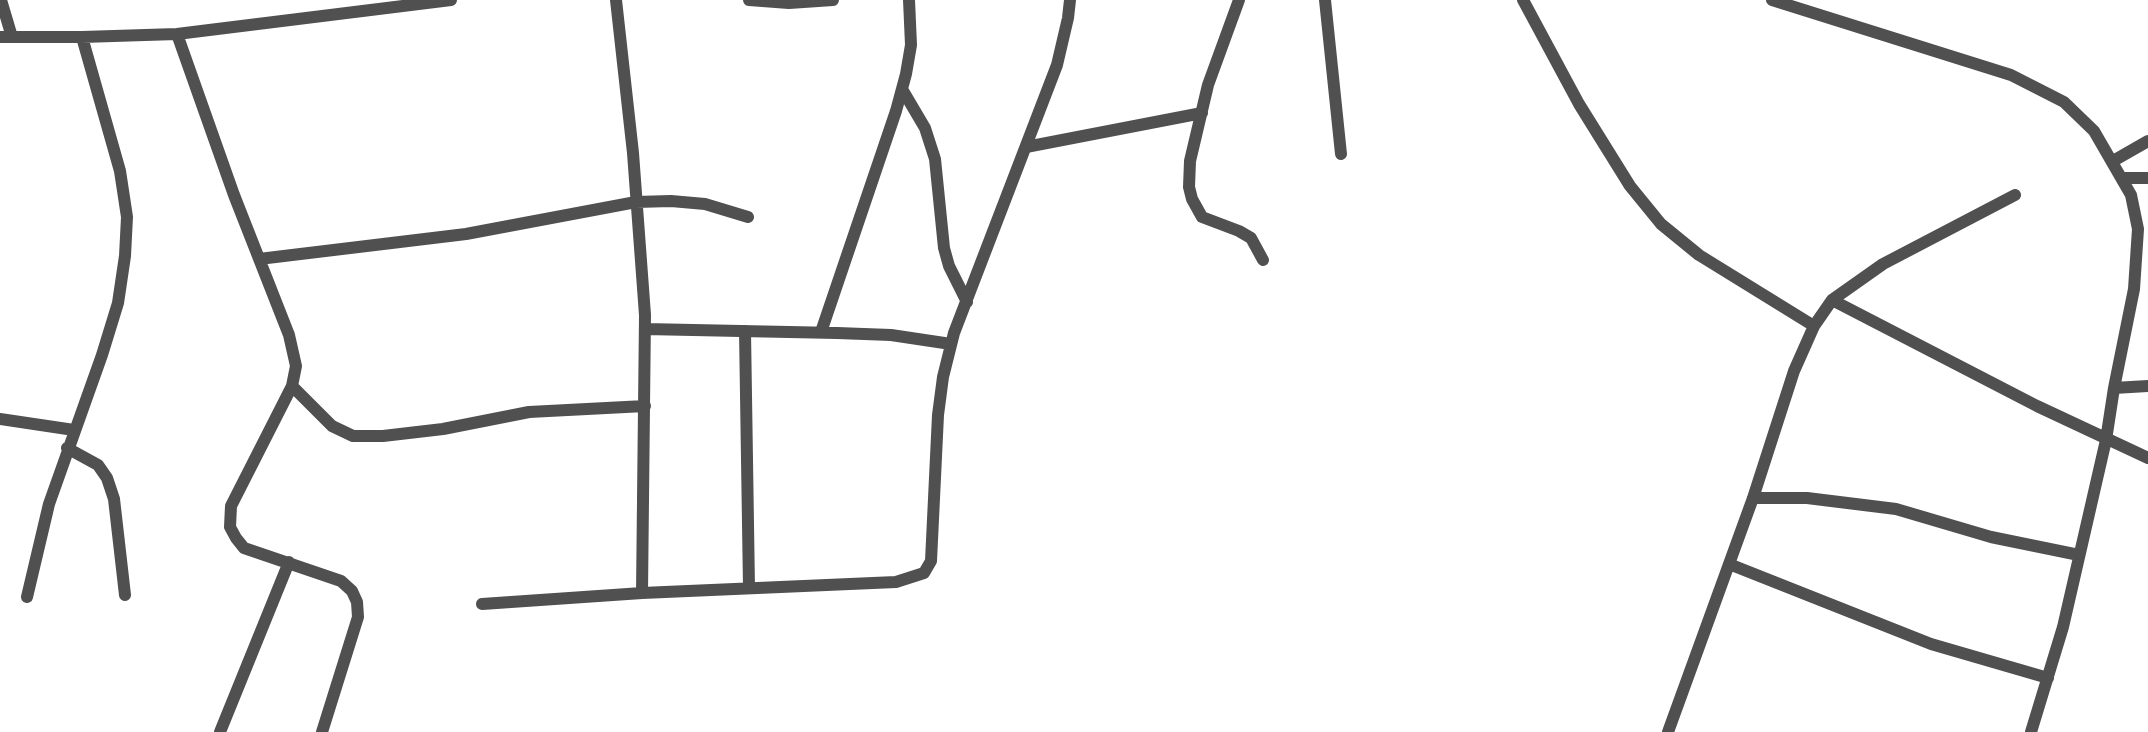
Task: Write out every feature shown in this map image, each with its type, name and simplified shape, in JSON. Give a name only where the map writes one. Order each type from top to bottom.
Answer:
[{"type":"street","points":[[0,0],[6,37],[177,34],[451,0]]},
{"type":"street","points":[[616,0],[632,142],[645,329],[642,593]]},
{"type":"street","points":[[749,0],[789,3],[833,0]]},
{"type":"street","points":[[821,332],[902,89],[911,45],[909,0]]},
{"type":"street","points":[[482,603],[642,593],[896,582],[924,573],[930,561],[938,415],[943,377],[951,344],[1058,65],[1070,0]]},
{"type":"street","points":[[1239,0],[1208,85],[1190,161],[1189,187],[1192,199],[1202,217],[1251,238],[1263,260]]},
{"type":"street","points":[[1324,0],[1341,154]]},
{"type":"street","points":[[1523,0],[1579,104],[1624,177],[1661,224],[1699,255],[1814,326]]},
{"type":"street","points":[[1772,0],[2011,75],[2064,102],[2094,131],[2131,195],[2138,229],[2134,289],[2106,440],[2063,627],[2031,732]]},
{"type":"street","points":[[177,34],[234,195],[289,335],[296,366],[292,386],[231,506],[230,527],[244,548],[341,581],[352,591],[357,602],[358,617],[322,732]]},
{"type":"street","points":[[27,597],[49,504],[118,303],[125,256],[128,217],[120,171],[82,37]]},
{"type":"street","points":[[902,89],[925,128],[934,159],[944,248],[949,266],[966,302]]},
{"type":"street","points":[[1026,147],[1202,113]]},
{"type":"street","points":[[2113,161],[2148,141]]},
{"type":"street","points":[[2122,178],[2148,178]]},
{"type":"street","points":[[1668,732],[1753,498],[1794,371],[1814,326],[1832,300],[1883,264],[2015,195]]},
{"type":"street","points":[[259,259],[466,234],[636,202],[671,201],[705,204],[748,217]]},
{"type":"street","points":[[2135,273],[2148,278]]},
{"type":"street","points":[[1832,300],[1920,347],[2106,440],[2148,458]]},
{"type":"street","points":[[645,329],[891,335],[951,344]]},
{"type":"street","points":[[745,331],[748,588]]},
{"type":"street","points":[[292,386],[332,426],[353,436],[383,436],[443,429],[529,412],[645,406]]},
{"type":"street","points":[[2114,388],[2148,386]]},
{"type":"street","points":[[0,419],[74,430]]},
{"type":"street","points":[[67,448],[98,465],[107,478],[114,499],[125,595]]},
{"type":"street","points":[[1753,498],[1807,498],[1896,509],[1991,537],[2079,555]]},
{"type":"street","points":[[220,732],[289,562]]},
{"type":"street","points":[[1729,564],[1931,644],[2048,678]]}]
